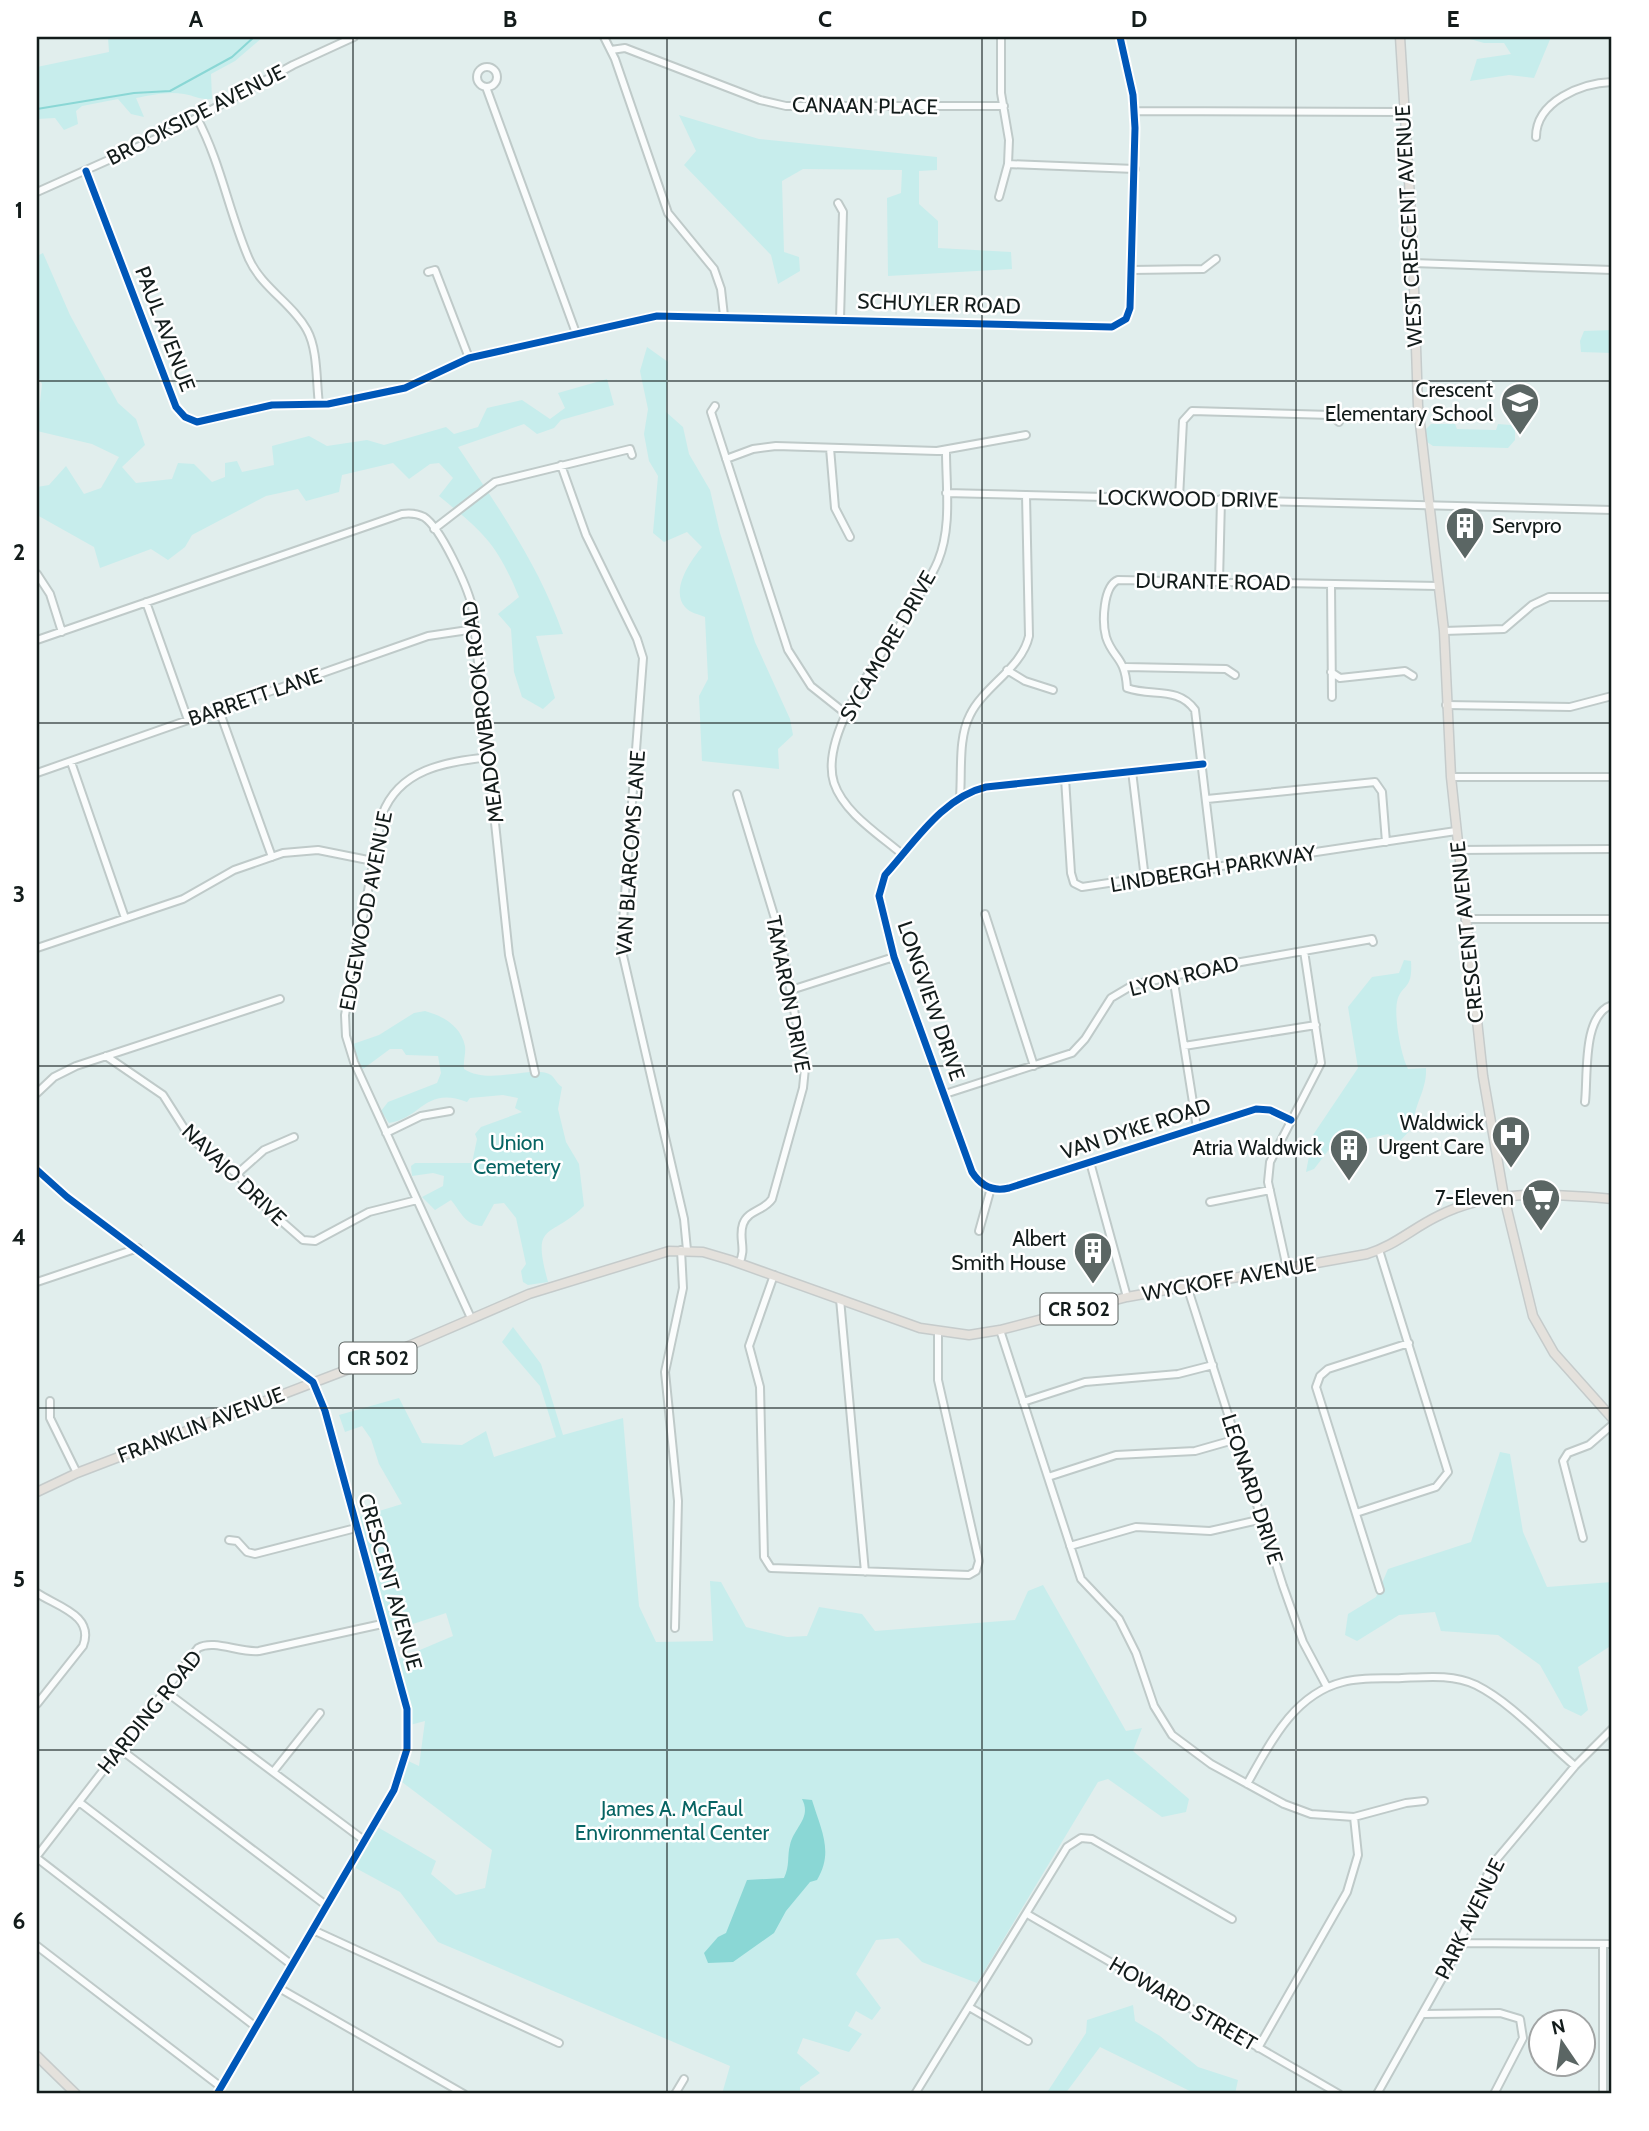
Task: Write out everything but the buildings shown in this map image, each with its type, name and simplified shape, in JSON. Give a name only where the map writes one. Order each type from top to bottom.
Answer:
[{"type":"main road","name":"WEST CRESCENT AVENUE","points":[[1400,37],[1419,414]]},
{"type":"main road","name":"CRESCENT AVENUE","points":[[1419,414],[1444,631],[1451,777],[1465,919],[1481,1066],[1504,1197],[1529,1303],[1538,1328],[1554,1353],[1612,1418]]},
{"type":"main road","name":"WYCKOFF AVENUE","points":[[723,1258],[938,1332],[969,1335],[1000,1330],[1127,1297],[1379,1250],[1440,1215],[1504,1197],[1534,1192],[1612,1199]]},
{"type":"main road","name":"FRANKLIN AVENUE","points":[[37,1492],[77,1473],[404,1348],[529,1294],[656,1254],[684,1250],[723,1258]]},
{"type":"main road","points":[[39,2061],[76,2094]]},
{"type":"street","name":"BROOKSIDE AVENUE","points":[[37,192],[197,118],[293,65],[354,37]]},
{"type":"street","points":[[604,37],[611,50],[668,213],[713,269],[720,289],[724,316]]},
{"type":"street","points":[[999,197],[1008,164],[1008,125],[1004,106],[1001,37]]},
{"type":"street","name":"SCHUYLER ROAD","points":[[469,358],[657,316],[840,318],[1112,327],[1122,323],[1129,314],[1135,111],[1120,37]]},
{"type":"street","name":"CANAAN PLACE","points":[[611,50],[625,48],[760,100],[786,106],[1004,106]]},
{"type":"street","points":[[1536,137],[1539,120],[1561,98],[1584,87],[1612,82]]},
{"type":"street","points":[[486,87],[576,333]]},
{"type":"street","points":[[1135,111],[1403,112]]},
{"type":"street","points":[[197,118],[211,147],[250,261],[262,280],[308,331],[313,346],[319,404]]},
{"type":"street","points":[[1008,164],[1135,169]]},
{"type":"street","name":"PAUL AVENUE","points":[[86,171],[179,412],[190,420],[204,423],[272,405],[319,404],[405,388],[469,358]]},
{"type":"street","points":[[838,203],[842,212],[840,318]]},
{"type":"street","points":[[1130,270],[1203,270],[1216,259]]},
{"type":"street","points":[[1413,263],[1612,270]]},
{"type":"street","points":[[428,272],[435,270],[469,358]]},
{"type":"street","points":[[715,406],[711,412],[788,650],[811,685],[845,713]]},
{"type":"street","points":[[1179,499],[1183,421],[1188,413],[1196,411],[1331,415],[1339,422]]},
{"type":"street","points":[[726,459],[765,447],[946,451],[1026,435]]},
{"type":"street","points":[[831,448],[835,508],[850,537]]},
{"type":"street","points":[[37,640],[402,514],[420,515],[434,528],[495,482],[630,449],[632,455]]},
{"type":"street","name":"SYCAMORE DRIVE","points":[[903,855],[850,808],[834,782],[832,753],[845,713],[937,561],[944,537],[946,451]]},
{"type":"street","name":"VAN BLARCOMS LANE","points":[[561,465],[586,535],[637,639],[643,658],[621,947],[684,1219],[683,1288],[664,1372],[678,1501],[675,1628]]},
{"type":"street","name":"LOCKWOOD DRIVE","points":[[946,493],[1612,510]]},
{"type":"street","points":[[960,797],[966,724],[975,706],[1024,650],[1029,636],[1026,495]]},
{"type":"street","points":[[1219,582],[1221,499]]},
{"type":"street","name":"MEADOWBROOK ROAD","points":[[434,528],[470,595],[512,978],[535,1073]]},
{"type":"street","points":[[37,574],[50,594],[62,632]]},
{"type":"street","name":"DURANTE ROAD","points":[[1203,764],[1195,710],[1182,697],[1175,694],[1142,693],[1127,688],[1126,667],[1105,634],[1107,591],[1110,583],[1118,580],[1438,586]]},
{"type":"street","points":[[1331,584],[1332,697]]},
{"type":"street","points":[[1444,631],[1504,629],[1532,605],[1549,597],[1612,597]]},
{"type":"street","points":[[146,603],[188,720]]},
{"type":"street","name":"BARRETT LANE","points":[[37,773],[428,636],[475,629]]},
{"type":"street","points":[[1126,667],[1226,669],[1234,675]]},
{"type":"street","points":[[1007,670],[1025,681],[1053,690]]},
{"type":"street","points":[[1331,672],[1339,678],[1405,671],[1413,676]]},
{"type":"street","points":[[1446,705],[1570,707],[1612,696]]},
{"type":"street","points":[[219,710],[272,857]]},
{"type":"street","name":"EDGEWOOD AVENUE","points":[[471,1318],[348,1047],[344,1027],[373,861],[386,806],[404,781],[436,766],[489,757]]},
{"type":"street","points":[[71,762],[125,918]]},
{"type":"street","points":[[1203,764],[1214,869]]},
{"type":"street","name":"LONGVIEW DRIVE","points":[[991,1188],[980,1183],[972,1172],[894,957],[879,895],[885,874],[960,797],[986,787],[1203,764]]},
{"type":"street","points":[[1132,771],[1145,879]]},
{"type":"street","points":[[1451,777],[1612,777]]},
{"type":"street","name":"LINDBERGH PARKWAY","points":[[1065,778],[1070,873],[1074,883],[1087,888],[1457,831]]},
{"type":"street","points":[[1207,799],[1375,782],[1382,792],[1387,842]]},
{"type":"street","name":"TAMARON DRIVE","points":[[737,794],[780,935],[806,1077],[772,1199],[766,1207],[750,1214],[743,1223],[744,1252],[739,1263]]},
{"type":"street","points":[[37,948],[183,899],[234,870],[272,857],[306,849],[373,861]]},
{"type":"street","points":[[1458,849],[1612,849]]},
{"type":"street","points":[[985,914],[1034,1066]]},
{"type":"street","points":[[1465,919],[1612,919]]},
{"type":"street","name":"LYON ROAD","points":[[945,1094],[1063,1057],[1079,1047],[1117,993],[1133,985],[1304,951],[1372,939],[1373,942]]},
{"type":"street","points":[[1287,1268],[1270,1190],[1270,1163],[1319,1070],[1321,1055],[1304,951]]},
{"type":"street","points":[[791,990],[894,957]]},
{"type":"street","points":[[1173,976],[1197,1128]]},
{"type":"street","points":[[37,1093],[65,1070],[280,999]]},
{"type":"street","points":[[1585,1102],[1592,1025],[1598,1013],[1612,1005]]},
{"type":"street","points":[[1184,1046],[1316,1024]]},
{"type":"street","name":"NAVAJO DRIVE","points":[[106,1056],[163,1095],[191,1139],[237,1174],[263,1205],[307,1242],[315,1241],[369,1212],[417,1200]]},
{"type":"street","name":"VAN DYKE ROAD","points":[[991,1188],[1009,1188],[1255,1109],[1270,1110],[1291,1120]]},
{"type":"street","points":[[386,1133],[421,1116],[450,1111]]},
{"type":"street","points":[[237,1174],[264,1150],[295,1137]]},
{"type":"street","points":[[1090,1161],[1127,1297]]},
{"type":"street","points":[[37,1170],[313,1382]]},
{"type":"street","points":[[979,1231],[991,1188]]},
{"type":"street","points":[[1210,1202],[1270,1190]]},
{"type":"street","points":[[37,1282],[138,1248]]},
{"type":"street","points":[[1356,1514],[1436,1487],[1445,1480],[1448,1466],[1379,1250]]},
{"type":"street","points":[[774,1275],[749,1346],[760,1387],[764,1557],[767,1565],[775,1569],[969,1575],[976,1572],[979,1561],[938,1380],[938,1332]]},
{"type":"street","name":"LEONARD DRIVE","points":[[1187,1286],[1303,1642],[1327,1687]]},
{"type":"street","points":[[840,1299],[865,1572]]},
{"type":"street","points":[[1000,1330],[1081,1579],[1119,1619],[1136,1653],[1153,1706],[1165,1726],[1189,1749],[1297,1810],[1326,1816],[1354,1817],[1424,1801]]},
{"type":"street","points":[[1380,1590],[1316,1387],[1320,1376],[1328,1369],[1409,1343]]},
{"type":"street","points":[[1023,1402],[1085,1382],[1178,1374],[1213,1365]]},
{"type":"street","name":"CRESCENT AVENUE","points":[[217,2094],[400,1777],[408,1738],[405,1701],[325,1411],[313,1382]]},
{"type":"street","points":[[50,1401],[50,1418],[77,1473]]},
{"type":"street","points":[[1583,1538],[1563,1461],[1568,1453],[1589,1445],[1612,1425]]},
{"type":"street","points":[[1048,1477],[1116,1455],[1195,1451],[1237,1439]]},
{"type":"street","points":[[1070,1546],[1136,1527],[1210,1531],[1263,1519]]},
{"type":"street","points":[[229,1540],[237,1541],[247,1552],[255,1554],[356,1528]]},
{"type":"street","points":[[37,1592],[79,1618],[86,1634],[83,1646],[37,1704]]},
{"type":"street","name":"HARDING ROAD","points":[[37,1857],[203,1645],[259,1651],[382,1624]]},
{"type":"street","points":[[1247,1784],[1289,1717],[1305,1701],[1327,1687],[1356,1679],[1463,1680],[1494,1696],[1575,1766]]},
{"type":"street","points":[[165,1691],[365,1841]]},
{"type":"street","points":[[273,1772],[320,1713]]},
{"type":"street","name":"PARK AVENUE","points":[[1377,2094],[1460,1943],[1491,1866],[1575,1766],[1612,1729]]},
{"type":"street","points":[[120,1749],[327,1906]]},
{"type":"street","points":[[79,1802],[292,1965]]},
{"type":"street","points":[[1258,2048],[1340,1904],[1356,1866],[1358,1842],[1354,1817]]},
{"type":"street","points":[[915,2094],[1067,1847],[1078,1839],[1092,1839],[1232,1919]]},
{"type":"street","points":[[37,1857],[256,2027]]},
{"type":"street","name":"HOWARD STREET","points":[[1027,1914],[1339,2094]]},
{"type":"street","points":[[313,1930],[559,2043]]},
{"type":"street","points":[[1460,1943],[1612,1944]]},
{"type":"street","points":[[1603,1944],[1603,2094]]},
{"type":"street","points":[[37,1946],[221,2087]]},
{"type":"street","points":[[279,1988],[464,2094]]},
{"type":"street","points":[[969,2007],[1028,2042]]},
{"type":"street","points":[[1423,2014],[1500,2013],[1520,2018],[1523,2038],[1494,2094]]},
{"type":"street","points":[[1603,2014],[1612,2014]]},
{"type":"street","points":[[675,2094],[684,2079]]},
{"type":"green space","points":[[108,37],[263,37],[235,61],[211,74],[212,99],[172,93],[136,98],[144,117],[131,114],[118,99],[82,106],[76,111],[78,124],[64,130],[55,118],[37,119],[37,67],[109,52]]},
{"type":"green space","points":[[1463,37],[1551,37],[1534,78],[1509,75],[1470,81],[1477,59],[1511,54],[1504,43],[1484,43]]},
{"type":"green space","points":[[679,115],[759,139],[937,157],[937,170],[919,171],[919,204],[938,221],[938,248],[1011,252],[1012,269],[888,276],[887,198],[901,193],[902,170],[803,169],[782,181],[784,252],[799,257],[800,271],[778,284],[771,255],[684,165],[696,151]]},
{"type":"green space","points":[[43,253],[70,315],[118,403],[136,419],[145,445],[122,467],[136,483],[172,479],[178,463],[194,464],[212,482],[225,477],[225,463],[237,461],[242,472],[274,465],[272,446],[309,436],[327,446],[367,440],[384,445],[446,427],[454,434],[478,427],[487,408],[522,400],[550,419],[565,408],[558,393],[607,379],[614,405],[561,420],[554,428],[537,434],[524,424],[458,447],[530,560],[563,634],[536,636],[555,698],[543,709],[522,697],[514,672],[511,629],[498,614],[519,597],[503,563],[487,540],[439,496],[453,478],[439,463],[430,464],[409,479],[393,463],[342,475],[339,492],[306,501],[298,489],[266,496],[192,535],[185,547],[168,560],[151,549],[100,568],[94,547],[37,515],[37,487],[49,485],[66,466],[84,494],[101,488],[119,457],[92,444],[37,431],[42,384],[37,374],[37,256]]},
{"type":"green space","points":[[1612,330],[1612,353],[1581,352],[1580,341],[1584,331]]},
{"type":"green space","points":[[647,347],[668,362],[666,412],[683,427],[689,454],[710,490],[720,533],[755,642],[790,719],[793,735],[778,749],[779,769],[702,761],[699,696],[708,679],[705,617],[685,607],[680,592],[684,576],[702,547],[687,532],[664,542],[653,533],[658,476],[649,461],[644,434],[648,409],[640,371]]},
{"type":"green space","points":[[1431,424],[1455,424],[1457,429],[1496,430],[1498,424],[1511,425],[1515,429],[1515,440],[1508,448],[1433,446],[1427,442],[1425,430]]},
{"type":"green space","points":[[1404,960],[1411,961],[1411,971],[1409,983],[1397,1002],[1396,1017],[1401,1046],[1408,1069],[1426,1068],[1425,1084],[1413,1127],[1399,1142],[1388,1134],[1331,1147],[1314,1169],[1306,1172],[1313,1135],[1358,1068],[1348,1007],[1372,977],[1399,973]]},
{"type":"green space","name":"Union Cemetery","points":[[425,1011],[445,1019],[460,1033],[465,1046],[464,1069],[486,1076],[543,1072],[551,1075],[562,1087],[558,1109],[566,1142],[579,1164],[584,1206],[543,1240],[543,1262],[548,1282],[528,1285],[523,1282],[521,1271],[526,1264],[516,1218],[504,1203],[494,1204],[482,1226],[476,1225],[464,1217],[451,1200],[435,1210],[422,1197],[443,1186],[444,1176],[433,1173],[412,1176],[411,1166],[415,1163],[472,1163],[477,1139],[475,1134],[481,1127],[522,1112],[515,1108],[518,1098],[503,1095],[470,1098],[467,1102],[442,1098],[389,1123],[381,1111],[388,1102],[437,1083],[441,1073],[438,1056],[406,1055],[402,1049],[390,1049],[363,1069],[354,1053],[353,1044],[379,1035],[414,1013]]},
{"type":"green space","name":"James A. McFaul Environmental Center","points":[[513,1327],[541,1364],[563,1435],[623,1418],[639,1606],[656,1642],[713,1641],[710,1581],[721,1582],[746,1627],[787,1637],[807,1636],[819,1607],[862,1614],[875,1631],[1015,1620],[1028,1591],[1043,1585],[1126,1731],[1142,1728],[1133,1751],[1189,1799],[1186,1812],[1162,1817],[1108,1779],[1098,1782],[977,1983],[922,1962],[898,1938],[876,1940],[856,1974],[881,2008],[872,2020],[856,2011],[848,2026],[862,2034],[849,2052],[803,2038],[797,2053],[820,2073],[800,2087],[800,2094],[722,2094],[730,2066],[438,1942],[400,1892],[350,1865],[374,1825],[436,1861],[431,1874],[456,1895],[485,1888],[492,1850],[398,1779],[406,1760],[419,1766],[425,1721],[410,1725],[394,1661],[453,1636],[446,1613],[383,1634],[353,1519],[402,1504],[379,1464],[371,1439],[362,1426],[345,1432],[339,1415],[399,1398],[422,1443],[462,1445],[486,1431],[494,1457],[556,1437],[540,1386],[502,1342]]},
{"type":"green space","points":[[1500,1452],[1510,1454],[1523,1532],[1547,1587],[1612,1582],[1612,1645],[1578,1667],[1588,1710],[1581,1716],[1564,1708],[1540,1665],[1498,1635],[1441,1631],[1435,1612],[1399,1615],[1357,1641],[1345,1635],[1348,1614],[1376,1597],[1388,1569],[1471,1542]]},
{"type":"green space","points":[[1133,2005],[1135,2021],[1160,2036],[1198,2067],[1238,2080],[1235,2094],[1196,2094],[1100,2047],[1065,2094],[1046,2094],[1086,2033],[1087,2020]]},
{"type":"water","points":[[802,1799],[812,1800],[824,1841],[825,1860],[817,1880],[810,1882],[786,1911],[774,1933],[733,1962],[708,1963],[704,1953],[718,1937],[726,1933],[747,1880],[784,1878],[790,1845],[804,1817],[805,1806]]},
{"type":"waterway","points":[[37,109],[134,93],[170,91],[232,57],[254,37]]},
{"type":"cycle path","points":[[86,171],[176,407],[185,417],[197,422],[272,405],[328,404],[405,388],[469,358],[657,316],[1112,327],[1126,319],[1130,308],[1135,128],[1133,95],[1120,37]]},
{"type":"cycle path","points":[[1203,764],[986,787],[956,800],[930,823],[885,875],[879,896],[894,957],[972,1172],[988,1187],[1009,1188],[1256,1109],[1270,1110],[1291,1120]]},
{"type":"cycle path","points":[[37,1170],[67,1197],[313,1382],[325,1411],[407,1709],[407,1749],[394,1790],[217,2094]]},
{"type":"place","name":"Crescent Elementary School","points":[[1520,436]]},
{"type":"place","name":"Servpro","points":[[1465,560]]},
{"type":"place","name":"Waldwick Urgent Care","points":[[1511,1169]]},
{"type":"place","name":"Atria Waldwick","points":[[1349,1182]]},
{"type":"place","name":"7-Eleven","points":[[1541,1232]]},
{"type":"place","name":"Albert Smith House","points":[[1093,1285]]}]
